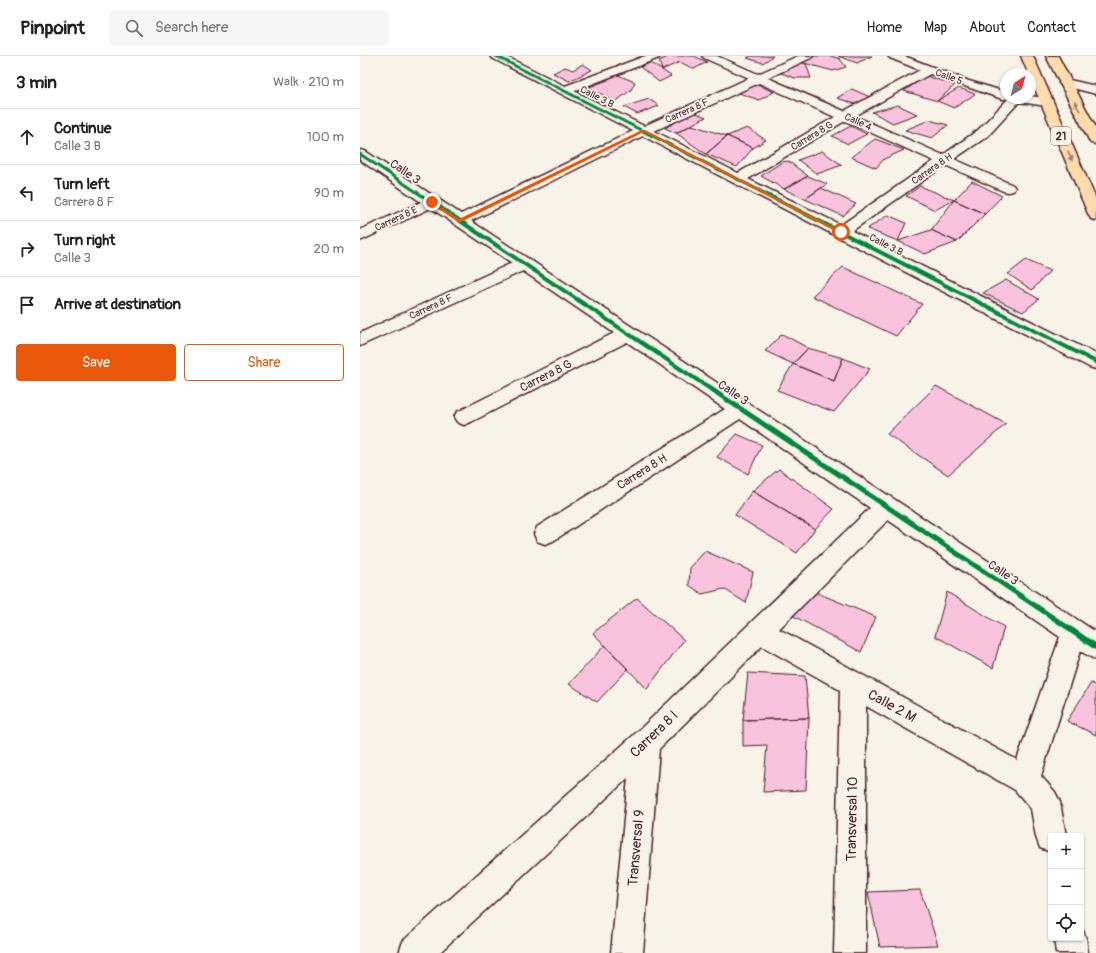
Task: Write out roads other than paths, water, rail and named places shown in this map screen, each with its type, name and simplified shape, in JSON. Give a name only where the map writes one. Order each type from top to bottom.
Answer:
[{"type":"main road","name":"21","points":[[1027,56],[1096,216]]},
{"type":"main road","name":"21","points":[[1052,56],[1096,140]]},
{"type":"street","points":[[564,91],[655,56]]},
{"type":"street","name":"Calle 4","points":[[708,56],[1008,188]]},
{"type":"street","name":"Carrera 8 F","points":[[459,221],[644,131],[807,56]]},
{"type":"street","name":"Calle 5","points":[[894,56],[965,83],[1000,94]]},
{"type":"street","name":"Calle 3 B","points":[[503,57],[564,91],[1096,362]]},
{"type":"street","name":"Carrera 8 G","points":[[738,179],[845,116],[929,70]]},
{"type":"street","points":[[1065,83],[1096,90]]},
{"type":"street","points":[[1036,101],[1047,102]]},
{"type":"street","name":"Carrera 8 H","points":[[841,232],[983,133],[1011,104]]},
{"type":"street","name":"Calle 3","points":[[360,154],[1096,647]]},
{"type":"street","name":"Carrera 8 E","points":[[360,236],[432,202]]},
{"type":"street","name":"Carrera 8 F","points":[[360,340],[524,264]]},
{"type":"street","name":"Carrera 8 G","points":[[464,417],[628,334]]},
{"type":"street","name":"Carrera 8 H","points":[[545,534],[740,409]]},
{"type":"street","name":"Carrera 8 I","points":[[415,953],[646,743],[886,507]]},
{"type":"street","name":"Calle 2 M","points":[[759,631],[1026,780]]},
{"type":"street","points":[[1050,833],[1045,802],[1026,780],[1074,632]]},
{"type":"street","name":"Transversal 10","points":[[850,953],[853,684]]},
{"type":"street","name":"Transversal 9","points":[[627,953],[646,743]]},
{"type":"street","points":[[1070,941],[1072,953]]}]
